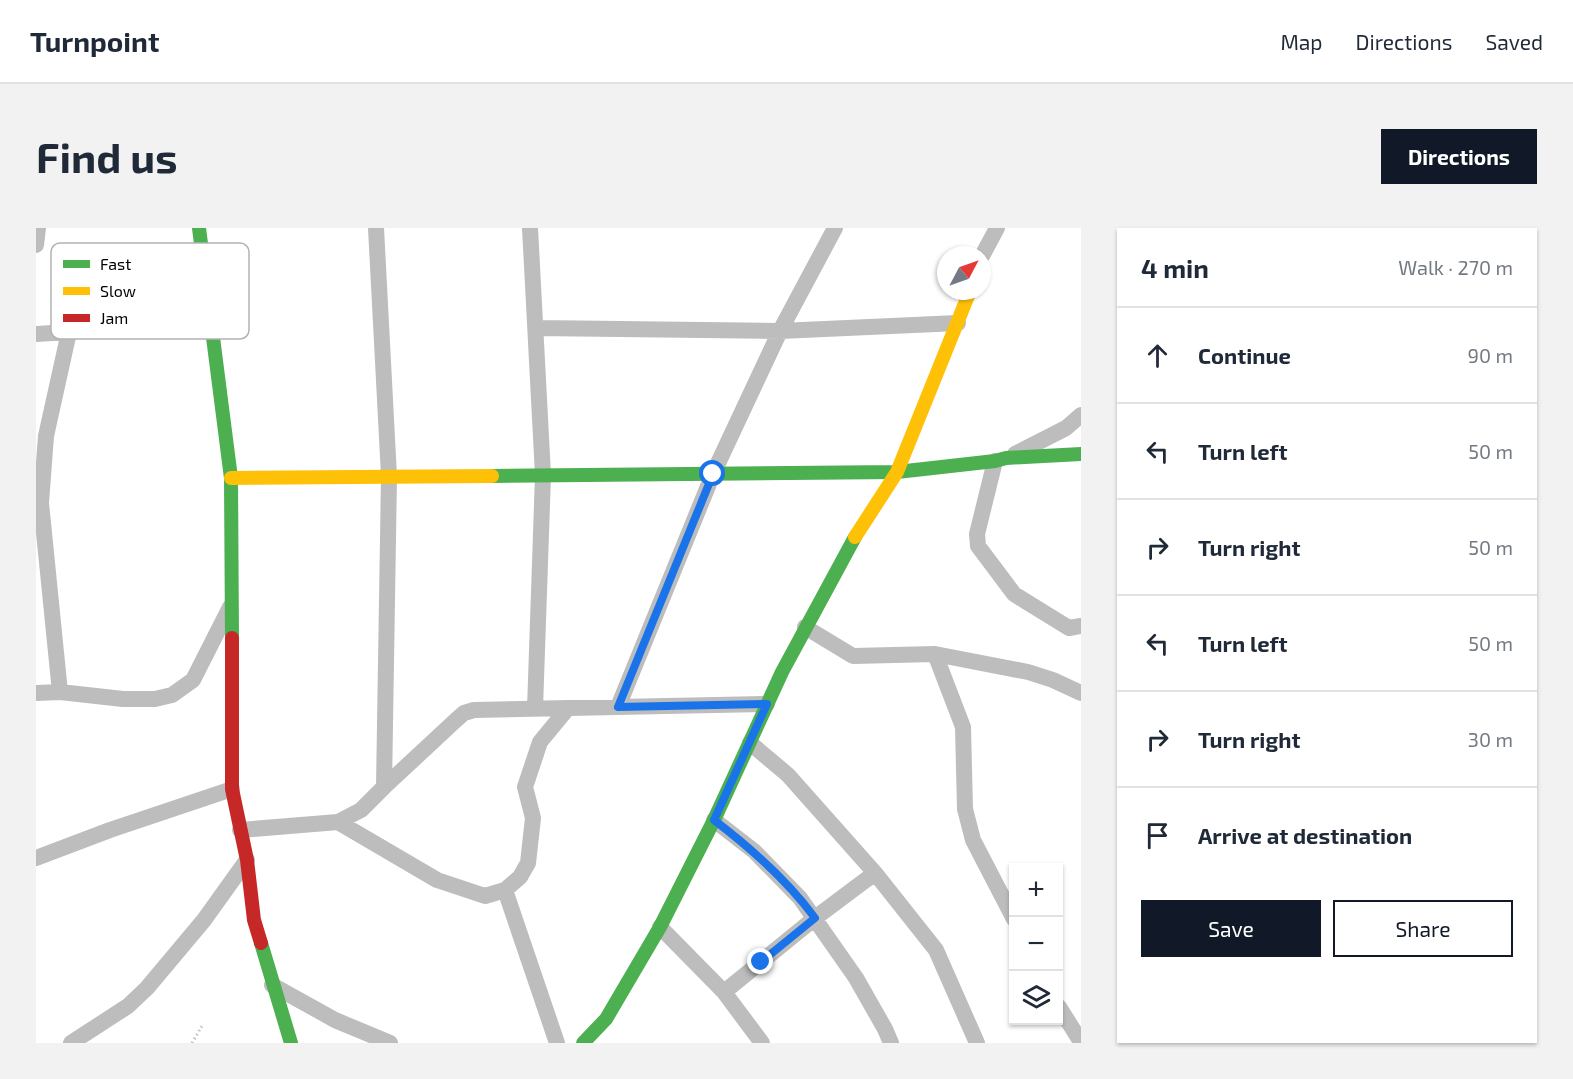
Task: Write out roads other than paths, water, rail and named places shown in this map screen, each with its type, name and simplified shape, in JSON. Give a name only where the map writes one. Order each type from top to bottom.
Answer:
[{"type":"street","points":[[36,245],[38,228]]},
{"type":"street","points":[[200,228],[201,243]]},
{"type":"street","points":[[376,228],[389,476],[384,787]]},
{"type":"street","points":[[530,228],[543,475],[535,709]]},
{"type":"street","points":[[618,707],[713,474],[780,331],[835,228]]},
{"type":"street","points":[[987,246],[997,228]]},
{"type":"street","points":[[583,1043],[606,1019],[660,927],[714,820],[805,627],[866,518],[897,472],[967,300]]},
{"type":"street","points":[[537,328],[780,331],[958,323]]},
{"type":"street","points":[[36,334],[51,333]]},
{"type":"street","points":[[60,692],[38,503],[46,436],[67,339]]},
{"type":"street","points":[[213,339],[231,478],[232,789],[247,860],[254,920],[291,1043]]},
{"type":"street","points":[[1081,415],[1050,438],[1000,460],[977,534],[978,546],[1014,594],[1069,628],[1081,626]]},
{"type":"street","points":[[231,478],[897,472],[1000,460],[1081,454]]},
{"type":"street","points":[[36,693],[60,692],[123,699],[154,699],[172,695],[193,680],[232,603]]},
{"type":"street","points":[[805,627],[853,656],[935,654],[1028,672],[1081,693]]},
{"type":"street","points":[[935,654],[963,727],[965,809],[974,840],[1012,917]]},
{"type":"street","points":[[240,830],[338,822],[361,810],[464,713],[474,710],[767,704]]},
{"type":"street","points":[[338,822],[437,880],[485,896],[505,890],[520,877],[528,863],[533,818],[525,787],[540,742],[568,708]]},
{"type":"street","points":[[750,743],[789,775],[875,873],[936,950],[977,1043]]},
{"type":"street","points":[[36,858],[110,830],[232,789]]},
{"type":"street","points":[[714,820],[754,851],[800,898],[856,978],[891,1043]]},
{"type":"street","points":[[71,1043],[128,1006],[147,988],[204,920],[247,860]]},
{"type":"street","points":[[724,992],[875,873]]},
{"type":"street","points":[[505,890],[557,1043]]},
{"type":"street","points":[[660,927],[724,992],[762,1043]]},
{"type":"street","points":[[272,985],[335,1020],[390,1043]]},
{"type":"street","points":[[1063,1013],[1081,1042]]}]
